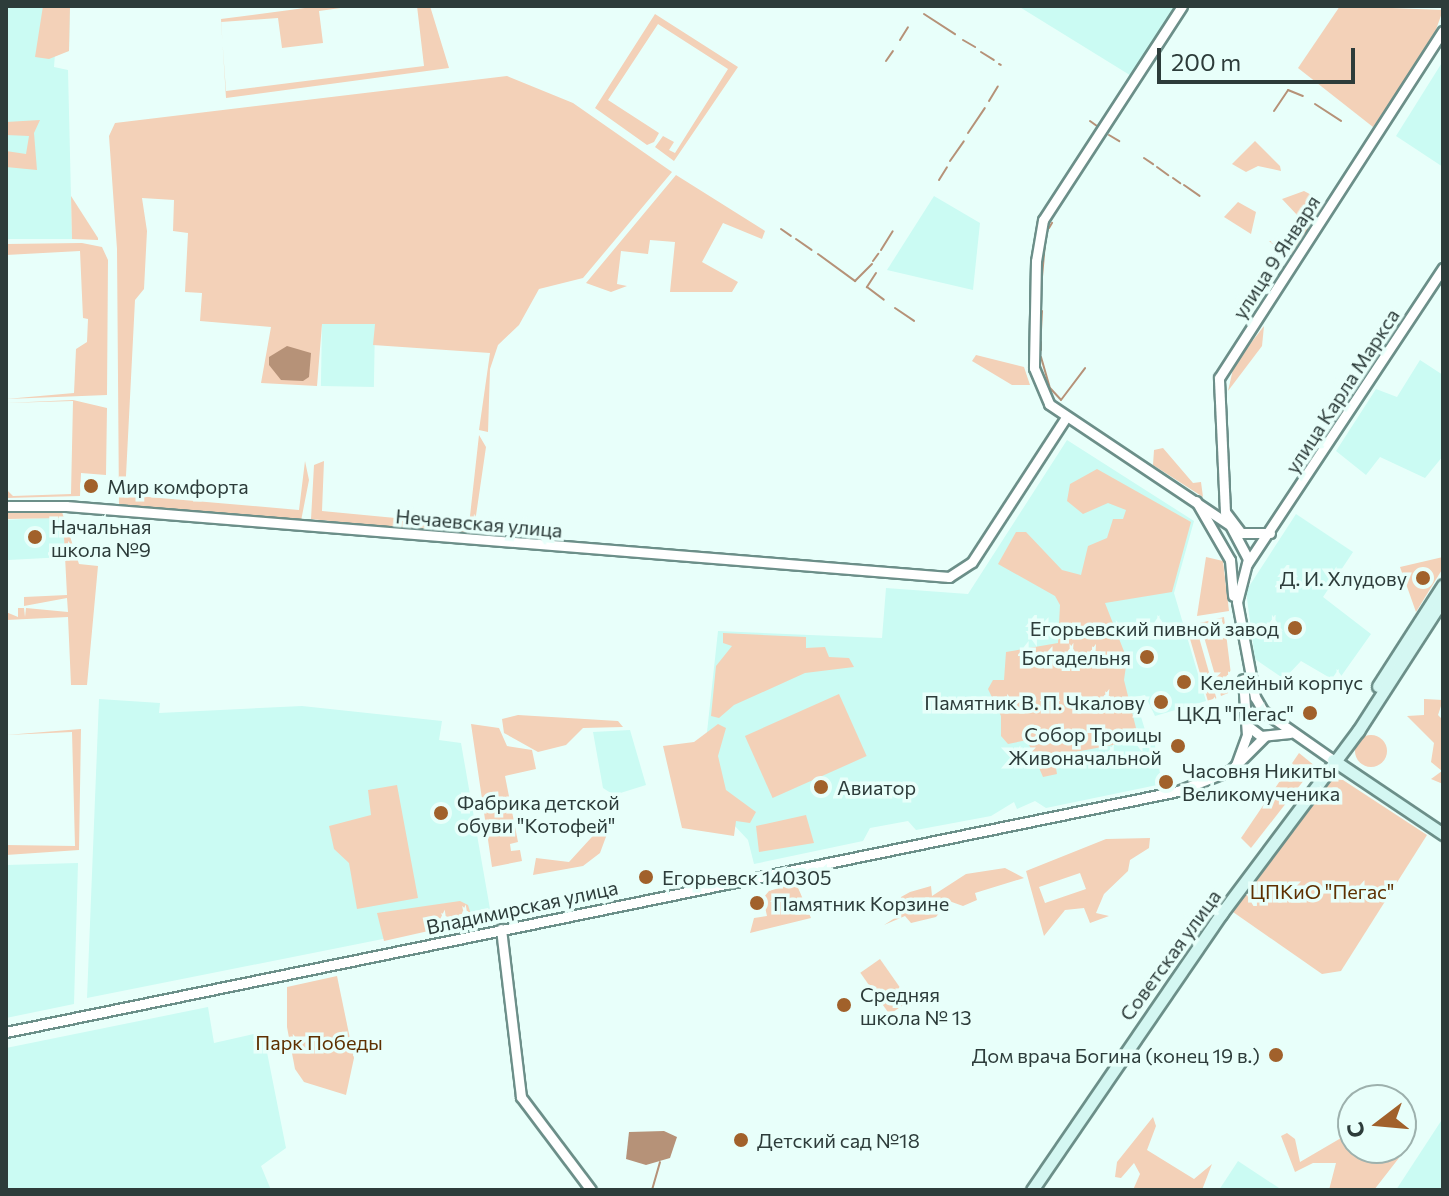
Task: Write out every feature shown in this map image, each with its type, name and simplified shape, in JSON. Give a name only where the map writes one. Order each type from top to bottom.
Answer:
[{"type":"main road","name":"Советская улица","points":[[1344,746],[1443,585]]},
{"type":"main road","name":"Советская улица","points":[[1032,1190],[1344,746],[1443,599]]},
{"type":"main road","points":[[1333,760],[1443,834]]},
{"type":"street","points":[[1182,6],[1040,229],[1033,353],[1049,404],[1066,417],[1193,497],[1230,525],[1249,535],[1270,533]]},
{"type":"street","name":"улица 9 Января","points":[[1246,565],[1230,525],[1220,484],[1219,378],[1443,31]]},
{"type":"street","name":"улица Карла Маркса","points":[[1246,565],[1294,498],[1443,268]]},
{"type":"street","name":"Нечаевская улица","points":[[6,506],[66,506],[949,577],[972,562],[1066,417]]},
{"type":"street","points":[[1193,497],[1231,561],[1248,723],[1231,770]]},
{"type":"street","points":[[1231,561],[1270,533]]},
{"type":"street","points":[[1231,561],[1246,565],[1237,593],[1241,643],[1263,711],[1333,760]]},
{"type":"street","points":[[1248,723],[1263,711]]},
{"type":"street","points":[[1267,735],[1273,718]]},
{"type":"street","points":[[1248,723],[1267,735],[1293,733]]},
{"type":"street","name":"Владимирская улица","points":[[6,1032],[1178,791],[1231,770],[1267,735]]},
{"type":"street","points":[[501,929],[520,1092],[544,1133],[591,1190]]},
{"type":"shaded area","points":[[6,6],[70,6],[69,51],[55,54],[54,67],[68,70],[72,239],[6,239]]},
{"type":"shaded area","points":[[1018,6],[1177,6],[1133,77]]},
{"type":"shaded area","points":[[1443,61],[1443,167],[1396,136]]},
{"type":"shaded area","points":[[934,196],[980,223],[973,290],[887,270]]},
{"type":"shaded area","points":[[322,323],[375,324],[374,387],[321,386]]},
{"type":"shaded area","points":[[287,346],[311,353],[309,377],[303,381],[281,380],[269,365],[269,357]]},
{"type":"shaded area","points":[[1420,360],[1443,375],[1443,456],[1425,478],[1380,457],[1366,475],[1336,451],[1376,389],[1397,397]]},
{"type":"shaded area","points":[[1067,440],[1194,521],[1174,593],[1206,701],[1155,716],[1145,695],[1135,697],[1145,730],[1152,729],[1162,784],[1046,808],[1035,801],[1017,809],[1014,802],[991,816],[916,830],[908,821],[870,828],[863,841],[754,864],[748,840],[690,778],[707,732],[718,631],[882,638],[886,588],[968,594]]},
{"type":"shaded area","points":[[1296,514],[1353,552],[1323,597],[1371,634],[1337,682],[1301,661],[1284,679],[1255,659],[1246,591]]},
{"type":"shaded area","name":"Начальная школа №9","points":[[63,517],[65,557],[8,560],[6,520]]},
{"type":"shaded area","points":[[99,699],[160,703],[159,713],[302,706],[442,721],[439,740],[461,743],[490,909],[481,911],[483,919],[87,998]]},
{"type":"shaded area","points":[[630,730],[646,785],[614,795],[603,788],[593,732]]},
{"type":"shaded area","points":[[78,863],[74,1004],[6,1018],[6,865]]},
{"type":"shaded area","points":[[208,1007],[214,1043],[263,1032],[286,1148],[261,1166],[271,1190],[6,1190],[6,1048]]},
{"type":"shaded area","points":[[1443,1118],[1443,1190],[1396,1190],[1413,1164],[1417,1164],[1417,1158]]},
{"type":"shaded area","points":[[664,1131],[677,1137],[670,1158],[646,1165],[626,1159],[629,1132]]},
{"type":"shaded area","points":[[1238,1161],[1282,1190],[1219,1190]]},
{"type":"green space","points":[[43,6],[70,6],[69,51],[49,59],[35,57]]},
{"type":"green space","points":[[320,6],[355,6],[319,11],[323,43],[282,48],[278,18],[221,22],[221,19]]},
{"type":"green space","points":[[417,6],[430,6],[449,68],[226,98],[222,43],[226,91],[424,66]]},
{"type":"green space","points":[[1340,6],[1443,10],[1433,38],[1373,127],[1298,68]]},
{"type":"green space","points":[[655,14],[738,67],[674,161],[655,147],[663,136],[674,142],[669,150],[675,153],[728,69],[658,24],[608,100],[659,133],[654,142],[647,145],[595,108]]},
{"type":"green space","points":[[507,76],[573,103],[672,172],[583,278],[539,289],[519,325],[498,345],[490,369],[488,432],[479,430],[490,353],[373,345],[375,324],[322,324],[317,386],[261,383],[271,327],[200,321],[202,293],[185,292],[188,233],[173,231],[174,200],[142,198],[147,231],[144,289],[135,300],[125,495],[299,510],[305,461],[309,480],[301,521],[119,506],[117,249],[109,136],[115,123]]},
{"type":"green space","points":[[40,120],[34,133],[37,170],[6,167],[6,151],[26,154],[29,136],[6,135],[6,122]]},
{"type":"green space","points":[[1255,141],[1280,166],[1281,171],[1258,166],[1246,172],[1232,164]]},
{"type":"green space","points":[[676,175],[765,231],[762,239],[723,223],[702,262],[738,282],[732,292],[670,292],[675,242],[650,240],[648,254],[621,251],[617,284],[627,286],[611,292],[586,283]]},
{"type":"green space","points":[[1304,191],[1319,199],[1322,209],[1294,252],[1285,255],[1269,241],[1287,242],[1298,216],[1282,199]]},
{"type":"green space","points":[[71,196],[98,238],[98,240],[72,239]]},
{"type":"green space","points":[[1238,202],[1256,212],[1251,234],[1224,217]]},
{"type":"green space","points":[[82,243],[102,247],[108,260],[107,395],[6,399],[74,393],[76,349],[87,342],[88,319],[83,318],[80,251],[6,255],[6,244]]},
{"type":"green space","points":[[1264,326],[1262,346],[1228,391],[1234,365]]},
{"type":"green space","points":[[976,355],[1024,367],[1030,385],[1012,385],[972,361]]},
{"type":"green space","points":[[73,400],[107,408],[106,475],[81,473],[80,496],[6,498],[6,489],[13,496],[71,494],[73,401],[6,403]]},
{"type":"green space","points":[[479,435],[486,447],[473,536],[311,519],[314,465],[324,461],[322,511],[469,525]]},
{"type":"green space","points":[[1163,448],[1193,483],[1201,482],[1203,497],[1153,465],[1154,450]]},
{"type":"green space","points":[[1097,469],[1191,522],[1172,592],[1105,603],[1127,659],[1124,680],[1139,740],[1054,756],[1057,774],[1043,777],[1027,740],[1008,744],[1001,736],[1001,716],[988,689],[993,680],[1004,680],[1006,652],[1058,643],[1060,605],[1055,596],[998,564],[1016,532],[1026,532],[1062,570],[1081,575],[1088,546],[1107,538],[1113,519],[1123,519],[1126,510],[1108,503],[1083,514],[1067,501],[1070,484]]},
{"type":"green space","points":[[6,511],[62,512],[79,564],[98,566],[87,685],[71,685],[68,617],[6,620],[6,612],[18,617],[18,608],[24,608],[25,617],[26,608],[68,612],[67,598],[24,606],[24,597],[67,595],[63,518],[6,519]]},
{"type":"green space","points":[[1206,557],[1223,561],[1229,611],[1197,616]]},
{"type":"green space","points":[[1443,557],[1443,568],[1416,612],[1400,567]]},
{"type":"green space","points":[[1224,617],[1233,691],[1221,696],[1200,623]]},
{"type":"green space","points":[[1196,627],[1216,698],[1208,701],[1187,629]]},
{"type":"green space","points":[[723,633],[806,637],[806,648],[825,647],[829,657],[849,658],[854,667],[805,673],[734,705],[719,718],[711,716],[716,666],[732,646],[723,643]]},
{"type":"green space","points":[[839,694],[867,756],[773,798],[745,736]]},
{"type":"green space","points":[[1424,699],[1443,700],[1438,715],[1443,720],[1443,784],[1431,779],[1442,771],[1431,762],[1434,743],[1407,716],[1424,715]]},
{"type":"green space","points":[[518,715],[618,721],[623,727],[583,728],[566,745],[538,752],[504,733],[502,719]]},
{"type":"green space","points":[[471,724],[499,728],[507,746],[532,750],[536,769],[505,776],[518,842],[510,844],[511,851],[520,850],[522,861],[492,867]]},
{"type":"green space","points":[[718,724],[726,728],[718,756],[726,790],[756,812],[750,823],[736,821],[734,836],[682,828],[663,746],[694,742]]},
{"type":"green space","points":[[81,729],[79,850],[6,855],[6,845],[75,846],[72,732],[6,735]]},
{"type":"green space","points":[[1371,735],[1382,740],[1387,751],[1382,762],[1371,767],[1360,762],[1355,751],[1360,740]]},
{"type":"green space","points":[[1299,753],[1315,766],[1251,848],[1241,838]]},
{"type":"green space","name":"ЦПКиО \"Пегас\"","points":[[1332,779],[1343,780],[1427,835],[1341,971],[1322,974],[1233,912]]},
{"type":"green space","points":[[397,785],[418,898],[357,909],[349,863],[334,849],[329,826],[371,815],[368,790]]},
{"type":"green space","points":[[806,815],[814,843],[759,852],[756,826]]},
{"type":"green space","points":[[601,827],[607,834],[600,853],[583,866],[533,875],[536,858],[569,862]]},
{"type":"green space","points":[[1150,838],[1149,848],[1130,860],[1128,871],[1104,894],[1096,913],[1109,916],[1090,923],[1084,908],[1065,910],[1044,936],[1026,871],[1106,839]],"holes":[[[1080,873],[1086,889],[1045,903],[1039,887]]]},
{"type":"green space","points":[[1005,868],[1024,878],[975,893],[977,900],[963,906],[949,901],[936,917],[911,923],[905,916],[884,925],[898,916],[901,897],[910,892],[931,886],[932,896],[966,874]]},
{"type":"green space","points":[[796,883],[811,918],[750,933],[754,918],[767,916],[763,898],[769,891]]},
{"type":"green space","points":[[460,901],[468,905],[473,921],[384,941],[377,913]]},
{"type":"green space","points":[[880,959],[909,1001],[890,1015],[860,973]]},
{"type":"green space","name":"Парк Победы","points":[[337,976],[354,1058],[346,1095],[304,1082],[295,1069],[287,1027],[287,987]]},
{"type":"green space","points":[[1153,1117],[1156,1126],[1147,1150],[1194,1179],[1212,1164],[1202,1190],[1133,1190],[1140,1174],[1134,1163],[1121,1178],[1115,1177],[1117,1162]]},
{"type":"green space","points":[[1287,1133],[1295,1139],[1300,1162],[1337,1140],[1337,1164],[1394,1164],[1374,1190],[1329,1190],[1336,1163],[1313,1163],[1295,1172],[1281,1136]]},
{"type":"waterway","points":[[924,14],[955,34]]},
{"type":"waterway","points":[[900,40],[908,27]]},
{"type":"waterway","points":[[963,40],[975,47]]},
{"type":"waterway","points":[[886,61],[893,51]]},
{"type":"waterway","points":[[981,52],[994,60]]},
{"type":"waterway","points":[[989,101],[998,86]]},
{"type":"waterway","points":[[1274,111],[1288,90],[1303,96]]},
{"type":"waterway","points":[[1315,104],[1341,121]]},
{"type":"waterway","points":[[968,133],[985,108]]},
{"type":"waterway","points":[[1090,121],[1097,126]]},
{"type":"waterway","points":[[1109,135],[1119,141]]},
{"type":"waterway","points":[[950,161],[964,141]]},
{"type":"waterway","points":[[1144,158],[1153,164]]},
{"type":"waterway","points":[[939,180],[947,167]]},
{"type":"waterway","points":[[1157,167],[1168,175]]},
{"type":"waterway","points":[[1173,178],[1180,183]]},
{"type":"waterway","points":[[1184,185],[1200,196]]},
{"type":"waterway","points":[[1049,228],[1052,223]]},
{"type":"waterway","points":[[781,229],[791,236]]},
{"type":"waterway","points":[[881,250],[893,231]]},
{"type":"waterway","points":[[796,239],[812,250]]},
{"type":"waterway","points":[[1042,277],[1045,239]]},
{"type":"waterway","points":[[818,254],[855,281],[872,264]]},
{"type":"waterway","points":[[873,261],[878,254]]},
{"type":"waterway","points":[[876,273],[867,287],[884,300]]},
{"type":"waterway","points":[[895,308],[914,321]]},
{"type":"waterway","points":[[1041,330],[1042,311]]},
{"type":"waterway","points":[[1041,342],[1041,350]]},
{"type":"waterway","points":[[1041,357],[1050,388],[1061,400],[1085,368]]},
{"type":"waterway","points":[[652,1190],[660,1162]]},
{"type":"place","name":"Мир комфорта","points":[[91,486]]},
{"type":"place","name":"Начальная школа №9","points":[[35,537]]},
{"type":"place","name":"Д. И. Хлудову","points":[[1423,578]]},
{"type":"place","name":"Егорьевский пивной завод","points":[[1295,628]]},
{"type":"place","name":"Богадельня","points":[[1147,657]]},
{"type":"place","name":"Келейный корпус","points":[[1184,682]]},
{"type":"place","name":"Памятник В. П. Чкалову","points":[[1161,702]]},
{"type":"place","name":"ЦКД \"Пегас\"","points":[[1310,713]]},
{"type":"place","name":"Собор Троицы Живоначальной","points":[[1178,746]]},
{"type":"place","name":"Часовня Никиты Великомученика","points":[[1166,782]]},
{"type":"place","name":"Авиатор","points":[[821,787]]},
{"type":"place","name":"Фабрика детской обуви \"Котофей\"","points":[[441,813]]},
{"type":"place","name":"Егорьевск 140305","points":[[646,877]]},
{"type":"place","name":"Памятник Корзине","points":[[757,903]]},
{"type":"place","name":"Средняя школа № 13","points":[[844,1005]]},
{"type":"place","name":"Дом врача Богина (конец 19 в.)","points":[[1276,1055]]},
{"type":"place","name":"Детский сад №18","points":[[741,1140]]}]
